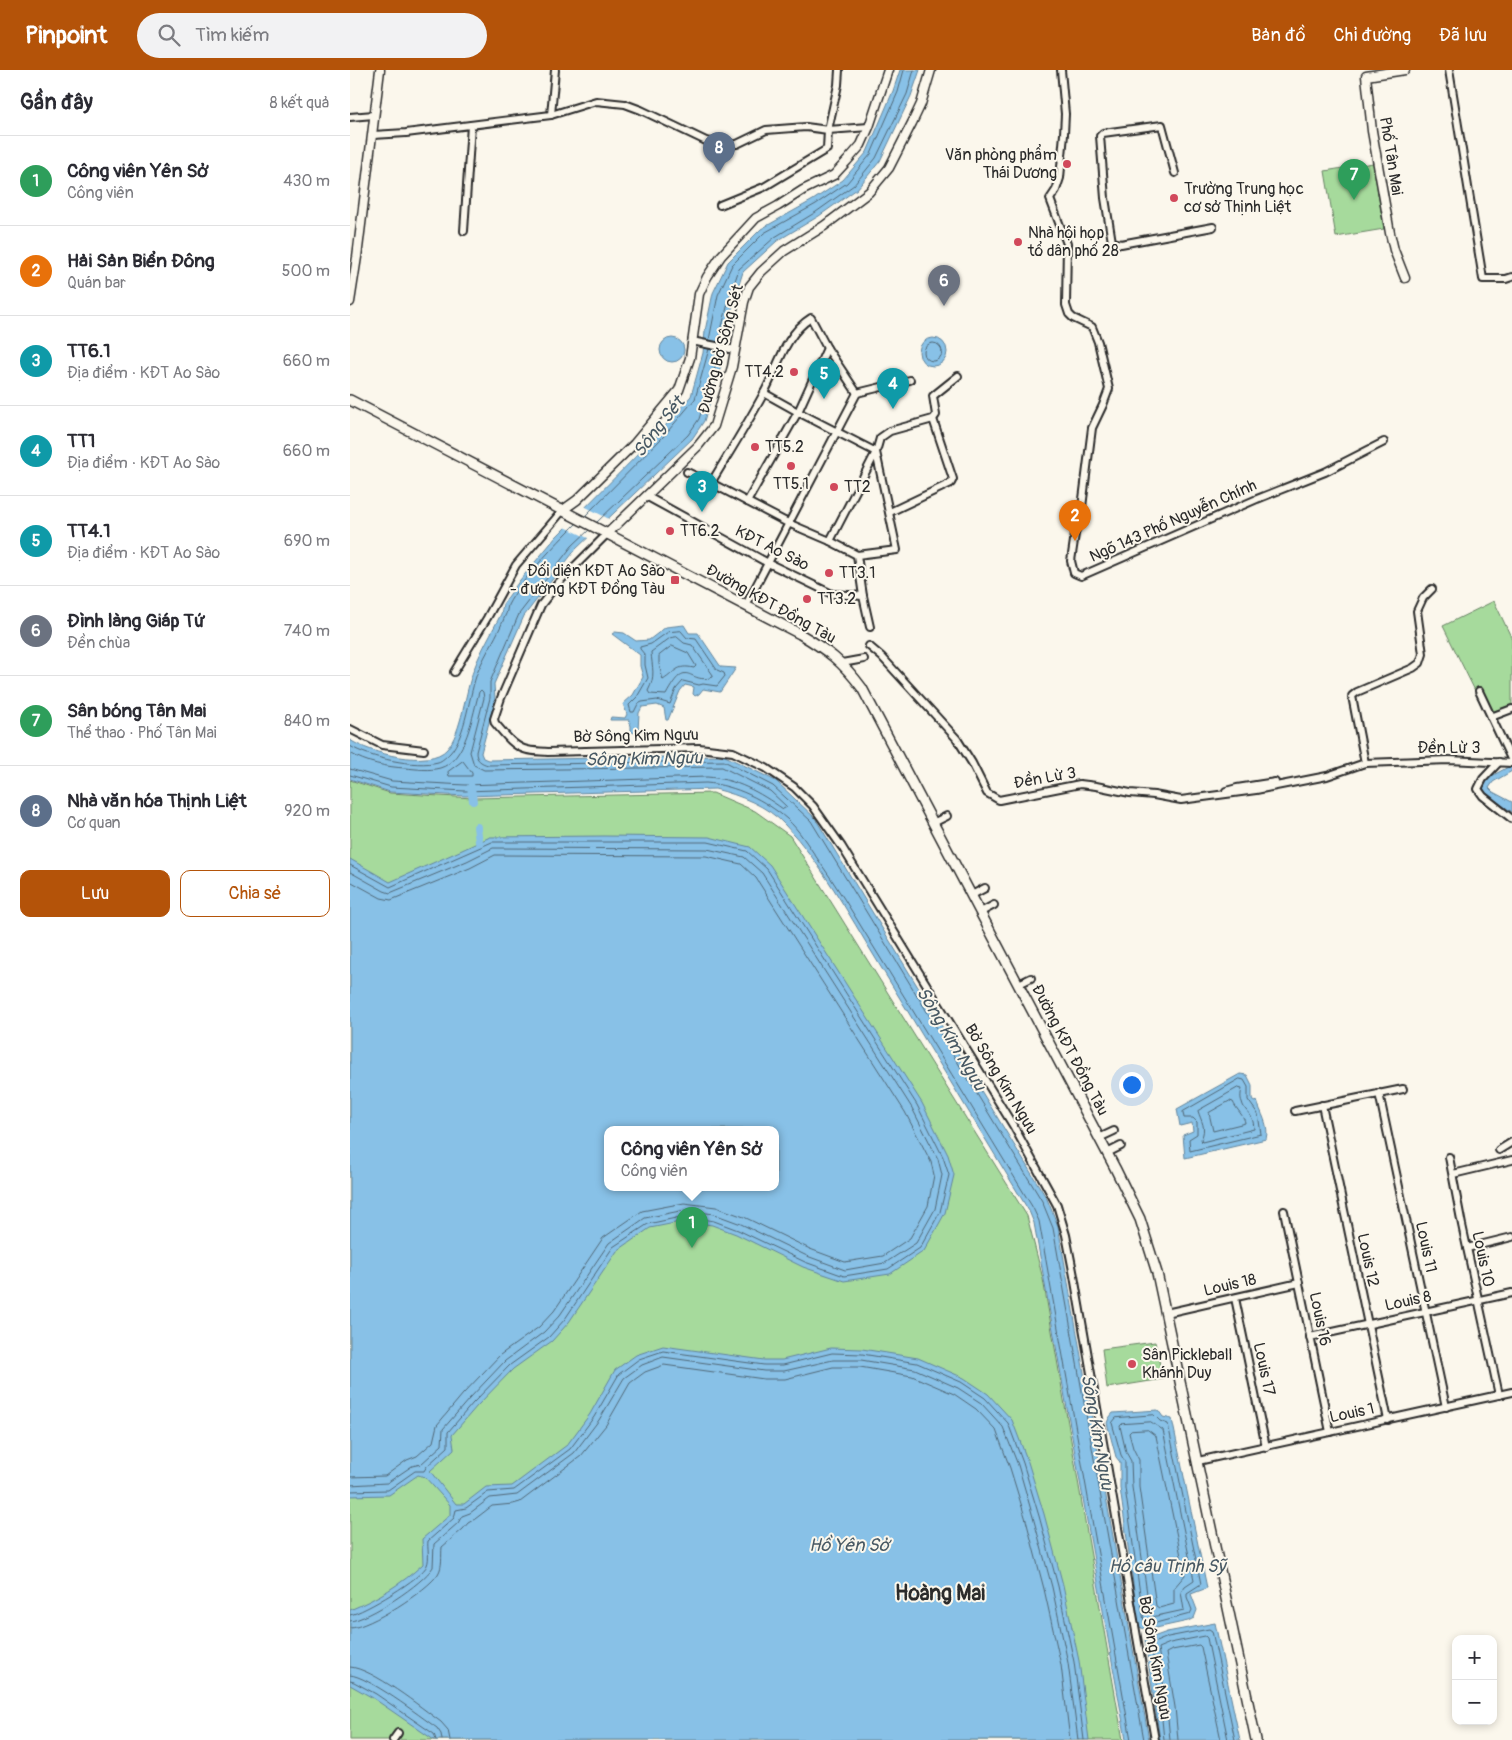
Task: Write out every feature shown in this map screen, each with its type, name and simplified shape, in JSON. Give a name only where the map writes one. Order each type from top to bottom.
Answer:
[{"type":"main road","points":[[350,400],[564,510]]},
{"type":"main road","name":"Đường KĐT Đồng Tàu","points":[[564,510],[809,639],[842,663],[862,688],[1019,984],[1140,1219],[1156,1270],[1166,1313],[1256,1740]]},
{"type":"street","points":[[350,302],[380,70]]},
{"type":"street","points":[[551,116],[555,70]]},
{"type":"street","points":[[720,205],[764,187],[827,149],[828,130],[838,86],[839,70]]},
{"type":"street","name":"Đường Bờ Sông Sét","points":[[564,510],[577,500],[634,444],[679,390],[690,358],[699,294],[707,277],[721,256],[756,218],[803,190],[834,175],[861,145],[869,128],[888,70]]},
{"type":"street","name":"Đường Bờ Sông Sét","points":[[494,719],[501,698],[541,605],[558,583],[605,533],[698,446],[714,426],[727,388],[744,302],[749,287],[761,272],[784,251],[824,226],[869,192],[889,168],[912,123],[921,104],[931,70]]},
{"type":"street","name":"Ngõ 143 Phố Nguyễn Chính","points":[[1061,70],[1065,114],[1064,134],[1060,178],[1056,190],[1050,199],[1067,244],[1066,305],[1069,314],[1073,318],[1092,327],[1100,347],[1109,389],[1092,428],[1082,507],[1071,561],[1074,573],[1082,576],[1324,472],[1384,442]]},
{"type":"street","name":"Phố Tân Mai","points":[[1405,70],[1366,73],[1372,131],[1390,233],[1394,250],[1405,278]]},
{"type":"street","points":[[1449,70],[1483,279],[1506,279],[1512,277]]},
{"type":"street","points":[[373,135],[551,116],[596,101],[641,110],[706,141],[726,145],[738,144],[766,130],[806,127],[828,130],[869,128]]},
{"type":"street","points":[[350,117],[374,115]]},
{"type":"street","points":[[464,231],[471,125]]},
{"type":"street","points":[[1175,173],[1162,125],[1103,133],[1100,136],[1105,198],[1112,242],[1121,244],[1213,227]]},
{"type":"street","points":[[711,483],[764,393],[792,335],[800,325],[811,318],[827,348],[857,393]]},
{"type":"street","points":[[692,341],[735,350]]},
{"type":"street","name":"KĐT Ao Sào","points":[[747,502],[798,412],[827,348]]},
{"type":"street","points":[[830,541],[876,452],[880,438],[890,431],[933,419],[936,415],[933,396],[958,376]]},
{"type":"street","points":[[746,605],[857,393],[910,380]]},
{"type":"street","points":[[764,393],[876,452]]},
{"type":"street","points":[[890,512],[950,483],[953,479],[933,419]]},
{"type":"street","points":[[870,627],[857,555],[897,550],[876,452]]},
{"type":"street","name":"KĐT Ao Sào","points":[[686,472],[857,555]]},
{"type":"street","name":"KĐT Ao Sào","points":[[646,496],[768,563],[832,594],[863,596]]},
{"type":"street","points":[[454,672],[516,565],[564,510]]},
{"type":"street","points":[[1364,763],[1352,696],[1420,663],[1423,654],[1417,611],[1424,598],[1432,589]]},
{"type":"street","name":"Đền Lừ 3","points":[[869,646],[882,657],[957,739],[987,793],[1000,800],[1080,784],[1130,793],[1154,794],[1181,800],[1256,790],[1327,776],[1364,763],[1449,760],[1512,762]]},
{"type":"street","points":[[842,663],[864,658]]},
{"type":"street","points":[[1479,691],[1512,762]]},
{"type":"street","points":[[1491,717],[1512,710]]},
{"type":"street","name":"Bờ Sông Kim Ngưu","points":[[494,719],[495,723],[510,739],[522,749],[527,750],[548,752],[699,748],[733,752],[766,768],[794,787],[813,806],[842,847],[1014,1127],[1058,1205],[1074,1276],[1155,1740]]},
{"type":"street","points":[[350,729],[382,745],[424,750]]},
{"type":"street","points":[[1499,762],[1483,779],[1478,788],[1483,796],[1512,819]]},
{"type":"street","points":[[933,823],[948,816]]},
{"type":"street","points":[[972,895],[985,888]]},
{"type":"street","points":[[981,912],[994,905]]},
{"type":"street","points":[[1019,984],[1031,978]]},
{"type":"street","points":[[1295,1111],[1403,1089]]},
{"type":"street","name":"Louis 11","points":[[1379,1093],[1446,1407]]},
{"type":"street","name":"Louis 12","points":[[1322,1105],[1388,1420]]},
{"type":"street","points":[[1099,1138],[1114,1131]]},
{"type":"street","points":[[1499,1150],[1512,1142]]},
{"type":"street","points":[[1107,1153],[1121,1146]]},
{"type":"street","name":"Louis 10","points":[[1449,1157],[1499,1395]]},
{"type":"street","points":[[1452,1174],[1512,1160]]},
{"type":"street","name":"Louis 16","points":[[1284,1211],[1330,1432]]},
{"type":"street","points":[[1467,1248],[1512,1237]]},
{"type":"street","name":"Louis 18","points":[[1166,1313],[1299,1283]]},
{"type":"street","name":"Louis 8","points":[[1310,1337],[1512,1293]]},
{"type":"street","name":"Louis 17","points":[[1235,1298],[1266,1446]]},
{"type":"street","name":"Louis 1","points":[[1198,1461],[1512,1392]]},
{"type":"street","points":[[393,1740],[398,1733]]},
{"type":"green space","points":[[1373,163],[1384,229],[1336,237],[1325,171]]},
{"type":"green space","points":[[1494,601],[1512,639],[1512,708],[1488,717],[1443,626]]},
{"type":"green space","name":"Hồ Yên Sở","points":[[350,780],[390,793],[473,798],[713,793],[755,811],[790,836],[1027,1216],[1043,1279],[1123,1740],[350,1740]]},
{"type":"green space","name":"Sân Pickleball Khánh Duy","points":[[1155,1342],[1163,1379],[1107,1388],[1102,1349]]},
{"type":"water","name":"Sông Kim Ngưu","points":[[900,70],[920,70],[911,96],[880,161],[857,189],[819,216],[777,241],[743,272],[726,331],[725,352],[704,421],[692,439],[576,549],[524,616],[494,684],[495,699],[481,753],[483,758],[488,760],[725,756],[776,781],[815,818],[1047,1199],[1058,1226],[1149,1740],[1126,1740],[1034,1223],[1029,1211],[845,907],[811,855],[785,825],[770,812],[734,794],[715,789],[465,796],[390,792],[350,779],[350,740],[371,750],[399,757],[427,758],[439,755],[447,749],[460,722],[474,669],[501,614],[503,604],[520,580],[556,537],[659,433],[691,396],[703,353],[705,331],[713,293],[728,262],[761,229],[813,200],[843,180],[867,152]]},
{"type":"water","points":[[667,338],[677,338],[684,345],[684,355],[677,362],[667,362],[660,355],[660,345]]},
{"type":"water","points":[[933,338],[943,342],[947,352],[943,362],[933,366],[923,362],[919,352],[923,342]]},
{"type":"water","points":[[684,625],[689,633],[698,633],[721,667],[736,668],[720,692],[703,689],[695,696],[693,694],[694,687],[685,685],[680,691],[668,720],[666,720],[664,708],[657,705],[642,707],[639,713],[638,731],[635,733],[631,732],[629,720],[610,720],[611,717],[625,718],[627,714],[623,704],[633,695],[643,677],[640,655],[612,634],[615,632],[624,633],[636,641],[649,640],[666,627]]},
{"type":"water","points":[[1512,765],[1512,771],[1493,782],[1489,788],[1512,802],[1512,812],[1486,794],[1482,785],[1486,779]]},
{"type":"water","name":"Hồ Yên Sở","points":[[490,837],[709,837],[750,847],[770,865],[922,1103],[948,1155],[954,1175],[945,1213],[924,1251],[890,1274],[844,1281],[803,1267],[736,1234],[712,1225],[685,1221],[650,1228],[617,1251],[569,1322],[552,1341],[513,1369],[452,1435],[454,1449],[430,1471],[456,1504],[464,1504],[486,1487],[512,1486],[567,1445],[590,1414],[615,1370],[636,1355],[663,1346],[764,1360],[782,1360],[831,1348],[862,1349],[918,1358],[964,1378],[988,1394],[1012,1420],[1028,1462],[1063,1585],[1079,1661],[1089,1740],[434,1740],[373,1698],[350,1685],[350,1610],[388,1590],[423,1564],[422,1539],[450,1515],[450,1505],[425,1477],[418,1475],[389,1495],[350,1496],[350,859],[390,882]]},
{"type":"water","points":[[1240,1074],[1247,1075],[1252,1085],[1252,1098],[1254,1102],[1257,1101],[1266,1124],[1266,1139],[1185,1158],[1183,1135],[1193,1131],[1192,1123],[1180,1126],[1177,1109]]},
{"type":"water","name":"Hồ câu Trịnh Sỹ","points":[[1158,1410],[1163,1417],[1172,1419],[1207,1588],[1191,1594],[1197,1610],[1194,1618],[1147,1630],[1139,1627],[1120,1488],[1120,1462],[1116,1457],[1107,1423],[1113,1413]]},
{"type":"water","points":[[1215,1623],[1240,1740],[1160,1740],[1145,1640],[1167,1632]]},
{"type":"pier","points":[[584,506],[611,520],[590,539],[565,527]]},
{"type":"waterway","points":[[471,787],[473,801]]},
{"type":"waterway","points":[[477,827],[479,842]]},
{"type":"place","name":"Văn phòng phẩm Thái Dương","points":[[1067,164]]},
{"type":"place","name":"Nhà văn hóa Thịnh Liệt","points":[[719,173]]},
{"type":"place","name":"Trường Trung học cơ sở Thịnh Liệt","points":[[1174,198]]},
{"type":"place","name":"Sân bóng Tân Mai","points":[[1354,200]]},
{"type":"place","name":"Nhà hội họp tổ dân phố 28","points":[[1018,242]]},
{"type":"place","name":"Đình làng Giáp Tứ","points":[[944,306]]},
{"type":"place","name":"TT4.2","points":[[794,372]]},
{"type":"place","name":"TT4.1","points":[[824,399]]},
{"type":"place","name":"TT1","points":[[893,409]]},
{"type":"place","name":"TT5.2","points":[[755,447]]},
{"type":"place","name":"TT5.1","points":[[791,466]]},
{"type":"place","name":"TT2","points":[[834,487]]},
{"type":"place","name":"TT6.1","points":[[702,512]]},
{"type":"place","name":"TT6.2","points":[[670,531]]},
{"type":"place","name":"Hải Sản Biển Đông","points":[[1075,541]]},
{"type":"place","name":"TT3.1","points":[[829,573]]},
{"type":"place","name":"Đối diện KĐT Ao Sào - đường KĐT Đồng Tàu","points":[[675,580]]},
{"type":"place","name":"TT3.2","points":[[807,599]]},
{"type":"place","name":"Công viên Yên Sở","points":[[692,1248]]},
{"type":"place","name":"Sân Pickleball Khánh Duy","points":[[1132,1364]]},
{"type":"district","name":"Hoàng Mai","points":[[940,1593]]},
{"type":"water label","name":"Sông Sét","points":[[659,427]]}]
